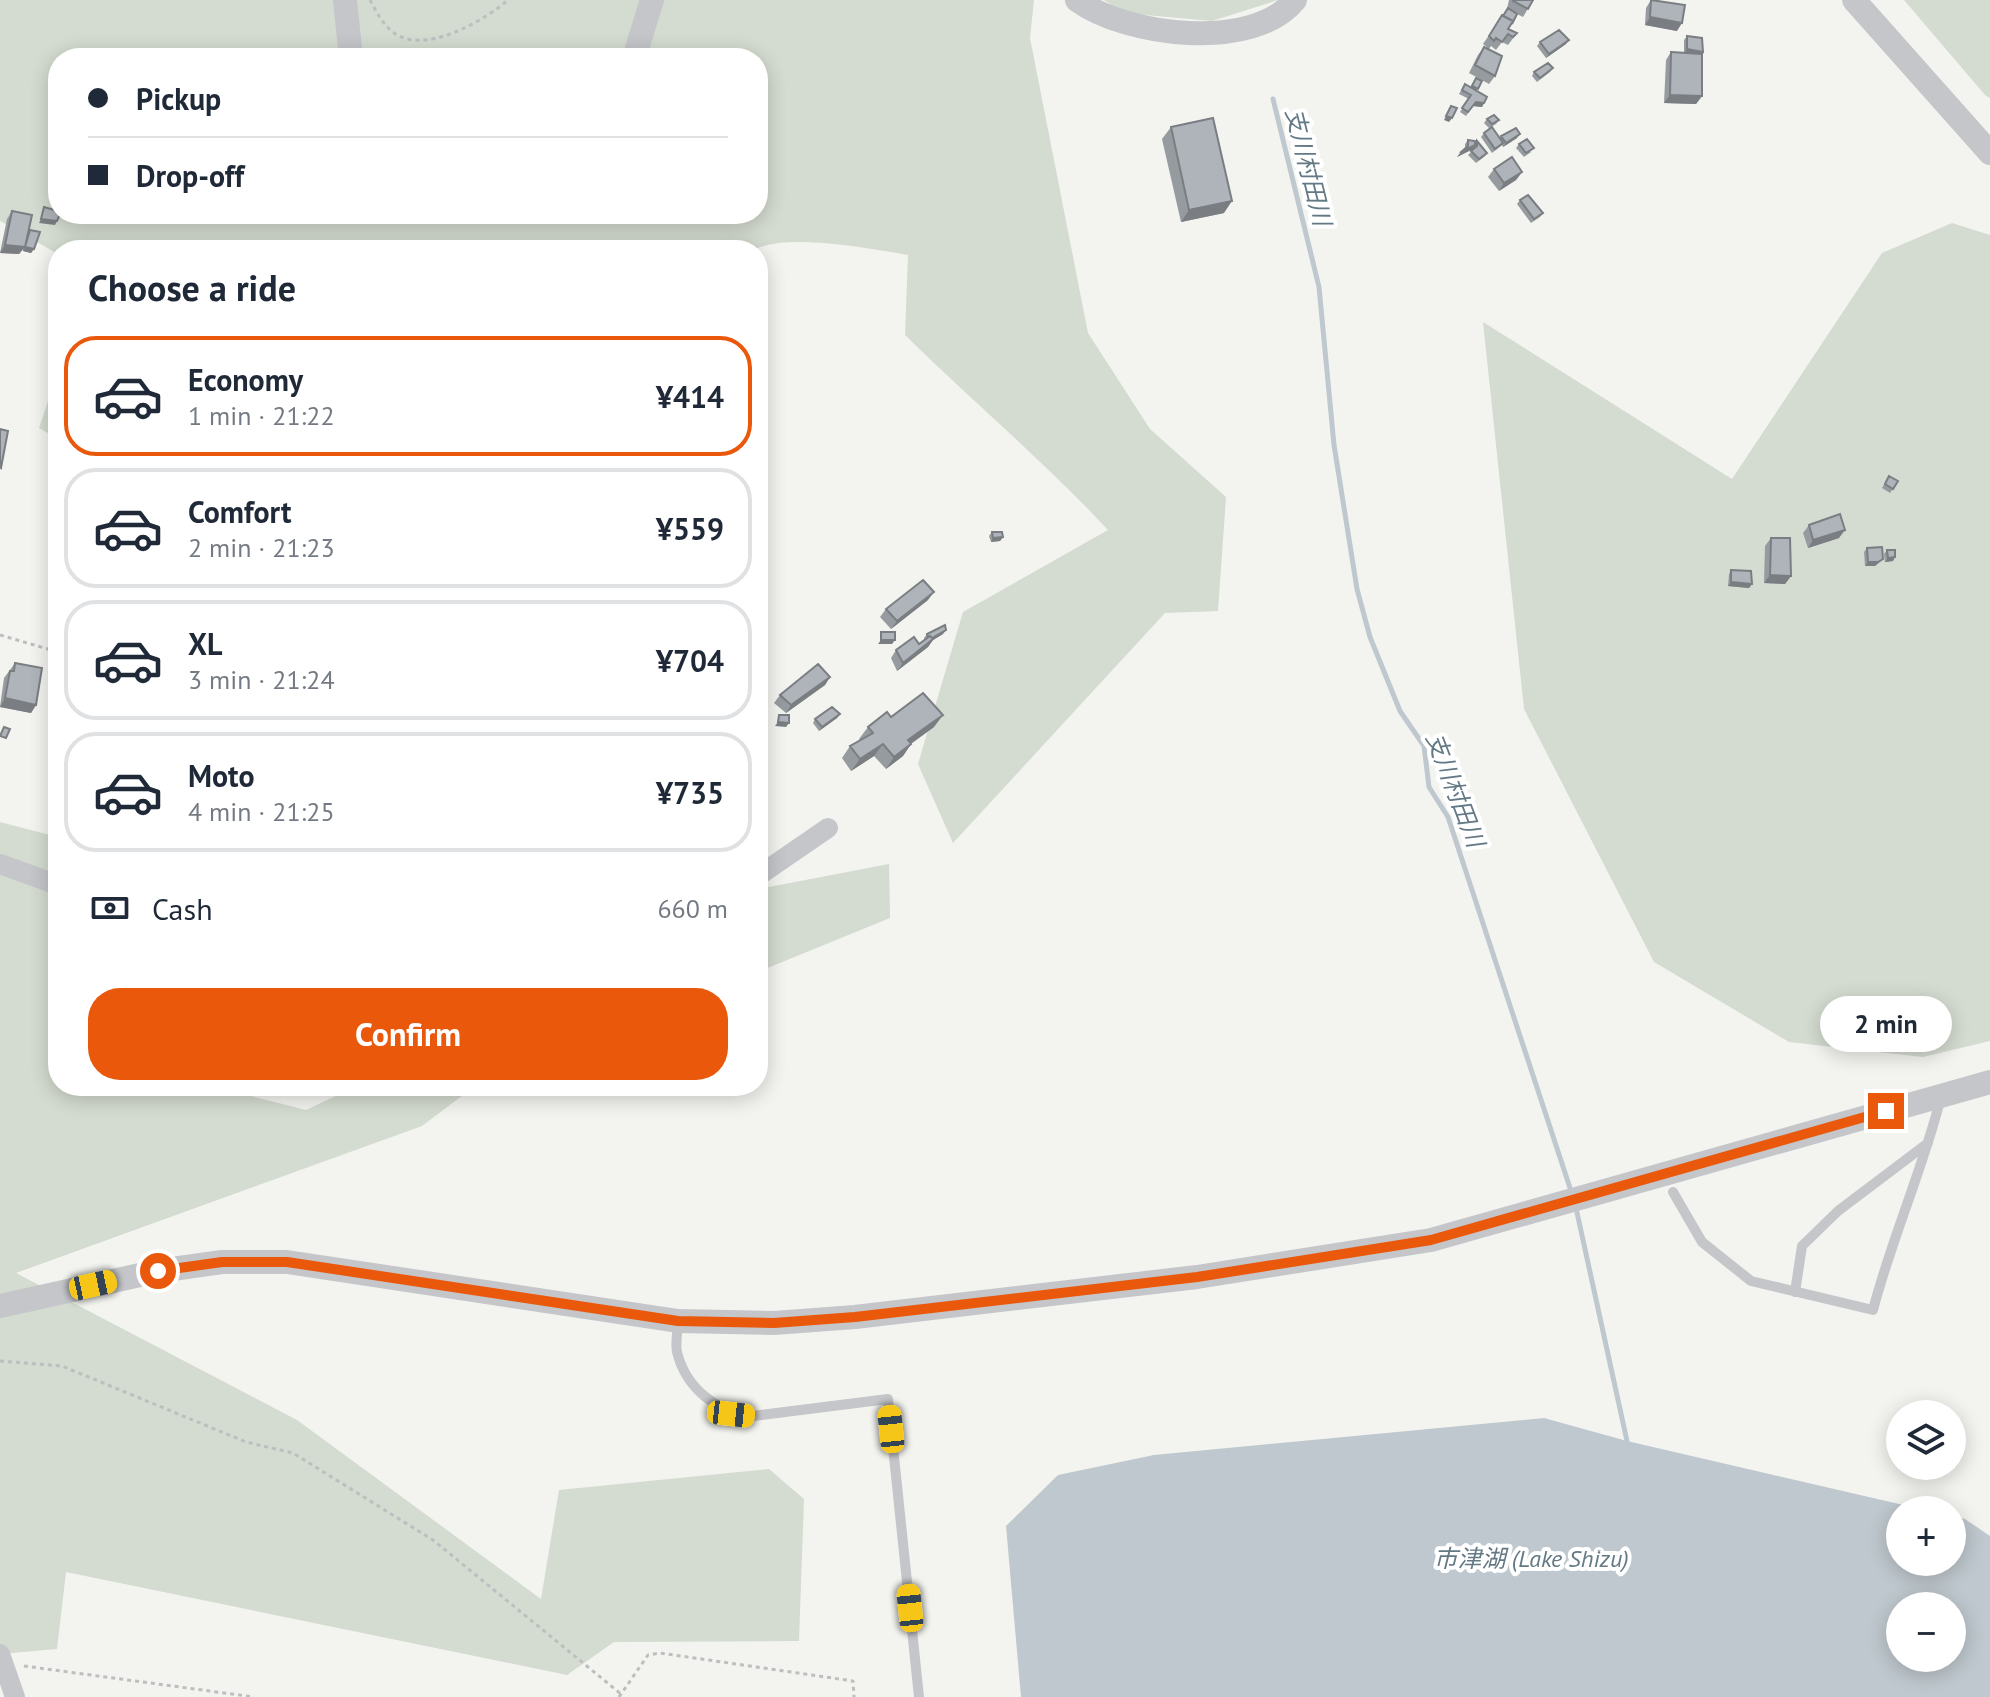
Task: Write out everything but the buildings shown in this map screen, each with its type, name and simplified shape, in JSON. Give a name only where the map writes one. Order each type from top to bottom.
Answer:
[{"type":"street","points":[[345,0],[350,48]]},
{"type":"street","points":[[637,48],[652,0]]},
{"type":"street","points":[[1077,0],[1120,23],[1147,29],[1226,32],[1265,22],[1295,0]]},
{"type":"street","points":[[1854,0],[1990,153]]},
{"type":"street","points":[[768,869],[828,828]]},
{"type":"street","points":[[0,864],[48,881]]},
{"type":"street","points":[[0,1306],[158,1271],[222,1262],[287,1262],[678,1321],[801,1321],[1197,1277],[1431,1240],[1990,1082]]},
{"type":"street","points":[[2,1659],[15,1697]]},
{"type":"lane","points":[[1673,1192],[1702,1242],[1751,1281],[1873,1310],[1890,1246],[1930,1141],[1942,1095]]},
{"type":"lane","points":[[1795,1292],[1802,1246],[1838,1211],[1930,1141]]},
{"type":"lane","points":[[678,1321],[677,1351],[692,1383],[710,1402],[731,1414],[753,1416],[888,1399],[919,1697]]},
{"type":"path","points":[[370,0],[379,17],[398,36],[416,40],[450,34],[484,20],[508,0]]},
{"type":"path","points":[[0,635],[48,649]]},
{"type":"path","points":[[0,1361],[62,1366],[246,1442],[293,1453],[433,1540],[620,1695],[648,1655],[660,1653],[853,1681],[854,1697]]},
{"type":"path","points":[[2,1659],[254,1697]]},
{"type":"shaded area","points":[[0,0],[1034,0],[1030,38],[1088,333],[1150,429],[1226,497],[1218,611],[1165,613],[953,843],[918,764],[963,612],[1108,530],[905,335],[908,255],[807,242],[768,245],[768,240],[48,240],[48,248],[0,221]]},
{"type":"shaded area","points":[[1104,0],[1278,0],[1212,21],[1123,13]]},
{"type":"shaded area","points":[[1904,0],[1990,0],[1990,98],[1985,95]]},
{"type":"shaded area","points":[[1952,223],[1990,235],[1990,1041],[1923,1057],[1789,1042],[1654,962],[1524,709],[1483,322],[1732,479],[1882,253]]},
{"type":"shaded area","points":[[48,401],[48,433],[39,428]]},
{"type":"shaded area","points":[[0,822],[48,834],[48,1096],[251,1096],[306,1110],[336,1096],[462,1096],[422,1126],[16,1273],[297,1420],[541,1599],[559,1490],[769,1469],[804,1499],[799,1641],[614,1642],[567,1675],[66,1572],[57,1649],[0,1654]]},
{"type":"shaded area","points":[[889,864],[890,918],[768,968],[769,887]]},
{"type":"water","name":"市津湖 (Lake Shizu)","points":[[1544,1418],[1627,1441],[1886,1501],[1886,1576],[1966,1576],[1966,1520],[1990,1536],[1990,1697],[1021,1697],[1006,1526],[1058,1475],[1154,1455]]},
{"type":"waterway","name":"支川村田川","points":[[1273,99],[1319,287],[1334,445],[1357,589],[1370,637],[1400,711],[1424,746],[1429,787],[1448,817],[1572,1194]]},
{"type":"waterway","name":"支川村田川","points":[[1576,1208],[1627,1441]]},
{"type":"route","points":[[158,1271],[222,1262],[287,1262],[678,1321],[774,1323],[855,1317],[1197,1277],[1431,1240],[1886,1111]]}]
